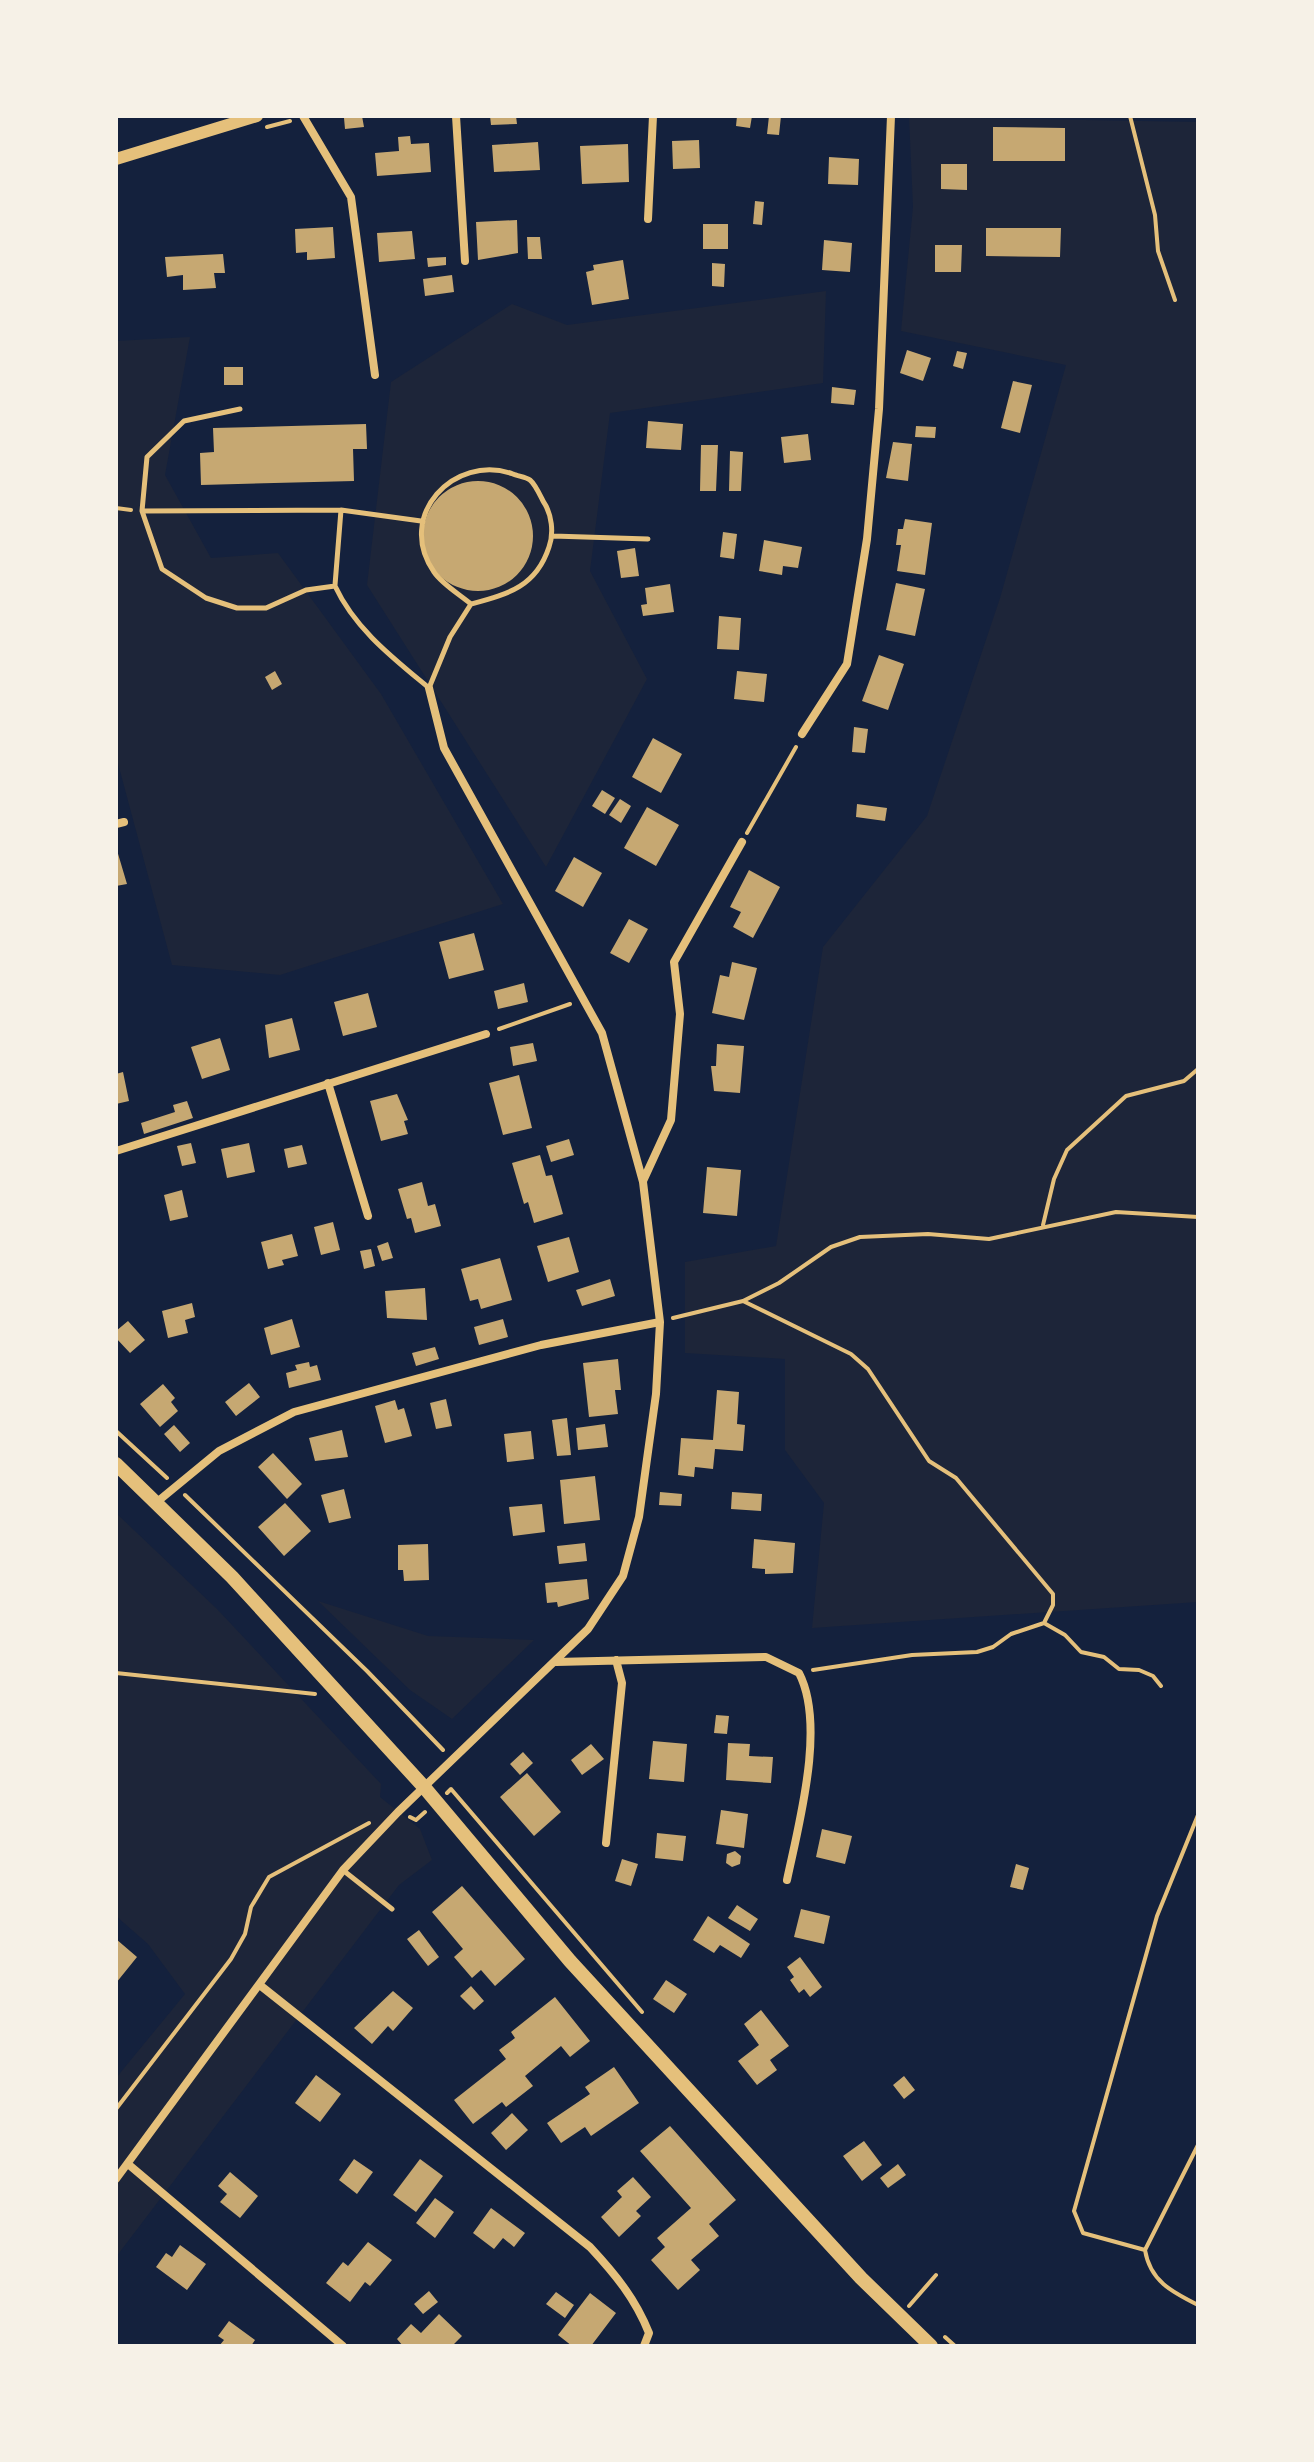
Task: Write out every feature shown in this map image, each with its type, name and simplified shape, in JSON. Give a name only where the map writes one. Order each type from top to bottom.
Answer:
[{"type":"main road","points":[[116,1464],[232,1577],[424,1787],[570,1961],[900,2317],[931,2346]]},
{"type":"street","points":[[116,159],[257,116]]},
{"type":"street","points":[[303,116],[351,197],[375,375]]},
{"type":"street","points":[[456,116],[465,261]]},
{"type":"street","points":[[648,219],[653,116]]},
{"type":"street","points":[[802,734],[847,664],[867,539],[879,409],[891,116]]},
{"type":"street","points":[[116,2179],[261,1986],[343,1870],[398,1812],[588,1629],[623,1576],[639,1517],[656,1394],[660,1322],[643,1182],[602,1033],[444,748],[429,688]]},
{"type":"street","points":[[643,1182],[671,1120],[680,1014],[674,962],[742,842]]},
{"type":"street","points":[[116,1151],[486,1034]]},
{"type":"street","points":[[328,1083],[368,1216]]},
{"type":"street","points":[[157,1502],[219,1451],[294,1412],[541,1345],[660,1322]]},
{"type":"street","points":[[555,1662],[766,1657],[799,1673],[809,1698],[811,1722],[801,1816],[787,1880]]},
{"type":"street","points":[[606,1843],[622,1683],[616,1660]]},
{"type":"street","points":[[261,1986],[590,2247],[621,2280],[639,2307],[649,2333],[644,2346]]},
{"type":"street","points":[[128,2164],[343,2346]]},
{"type":"lane","points":[[240,409],[184,421],[147,457],[142,511],[162,569],[206,598],[237,608],[266,608],[306,590],[335,586]]},
{"type":"lane","points":[[341,510],[335,586],[344,606],[371,639],[429,688],[450,637],[471,604],[520,590],[542,568],[553,536],[548,508],[530,480],[495,468],[462,472],[434,493],[421,521],[424,555],[435,575],[471,604]]},
{"type":"lane","points":[[142,511],[341,510],[421,521]]},
{"type":"lane","points":[[553,536],[648,539]]},
{"type":"lane","points":[[343,1870],[392,1909]]},
{"type":"path","points":[[1130,116],[1155,215],[1158,251],[1175,300]]},
{"type":"path","points":[[742,842],[802,734]]},
{"type":"path","points":[[486,1034],[583,999]]},
{"type":"path","points":[[1043,1225],[1054,1179],[1067,1150],[1126,1096],[1184,1081],[1198,1069]]},
{"type":"path","points":[[660,1322],[743,1301],[779,1283],[831,1247],[860,1237],[928,1234],[989,1239],[1026,1234],[1043,1225],[1116,1212],[1198,1217]]},
{"type":"path","points":[[743,1301],[851,1354],[868,1369],[929,1461],[956,1478],[1053,1594],[1053,1605],[1044,1623],[1011,1634],[993,1647],[977,1652],[912,1655],[799,1673]]},
{"type":"path","points":[[116,1431],[367,1671],[452,1760],[451,1789]]},
{"type":"path","points":[[1044,1623],[1065,1635],[1081,1652],[1104,1657],[1119,1669],[1139,1670],[1153,1676],[1161,1686]]},
{"type":"path","points":[[116,1673],[342,1697]]},
{"type":"path","points":[[116,2109],[231,1959],[245,1934],[251,1907],[269,1877],[350,1830],[398,1812]]},
{"type":"path","points":[[1145,2250],[1083,2233],[1074,2211],[1157,1916],[1198,1815]]},
{"type":"path","points":[[1198,2145],[1145,2250],[1154,2275],[1169,2290],[1198,2305]]},
{"type":"path","points":[[900,2317],[936,2275]]},
{"type":"shaded area","points":[[909,117],[1198,122],[1198,1602],[812,1628],[824,1503],[785,1450],[785,1359],[685,1353],[685,1262],[776,1246],[823,947],[927,816],[1000,598],[1066,365],[901,331],[913,207]]},
{"type":"shaded area","points":[[826,291],[823,383],[610,413],[590,571],[647,679],[546,867],[367,585],[391,382],[512,304],[567,325]]},
{"type":"shaded area","points":[[190,337],[165,475],[211,558],[278,553],[381,694],[503,904],[280,975],[172,965],[116,756],[116,341]]},
{"type":"shaded area","points":[[116,1513],[217,1609],[381,1784],[380,1797],[420,1829],[432,1860],[399,1885],[116,2257],[116,2078],[185,1994],[148,1944],[116,1916]]},
{"type":"shaded area","points":[[318,1601],[428,1636],[534,1640],[452,1719],[410,1690]]},
{"type":"building","points":[[362,116],[364,127],[345,129],[344,118]]},
{"type":"building","points":[[490,116],[516,116],[517,124],[491,125]]},
{"type":"building","points":[[737,116],[752,116],[750,128],[736,126]]},
{"type":"building","points":[[769,116],[781,116],[779,135],[767,134]]},
{"type":"building","points":[[993,127],[1065,128],[1065,161],[993,161]]},
{"type":"building","points":[[410,136],[411,144],[429,143],[431,172],[377,176],[375,153],[399,151],[398,137]]},
{"type":"building","points":[[699,140],[700,168],[673,169],[672,141]]},
{"type":"building","points":[[538,142],[540,170],[494,172],[492,145]]},
{"type":"building","points":[[628,144],[629,182],[582,184],[580,146]]},
{"type":"building","points":[[829,157],[859,159],[858,185],[828,184]]},
{"type":"building","points":[[941,164],[967,164],[967,190],[941,189]]},
{"type":"building","points":[[755,201],[764,202],[762,225],[753,224]]},
{"type":"building","points":[[517,220],[518,253],[478,260],[476,222]]},
{"type":"building","points":[[703,224],[728,224],[728,249],[703,249]]},
{"type":"building","points":[[333,227],[335,258],[307,260],[307,252],[296,253],[295,229]]},
{"type":"building","points":[[986,228],[1061,228],[1060,257],[986,256]]},
{"type":"building","points":[[412,231],[415,259],[379,262],[377,233]]},
{"type":"building","points":[[527,237],[540,237],[542,259],[528,259]]},
{"type":"building","points":[[824,240],[852,243],[850,272],[822,270]]},
{"type":"building","points":[[935,245],[962,245],[961,272],[935,272]]},
{"type":"building","points":[[223,254],[225,273],[214,273],[216,288],[183,290],[183,275],[167,277],[165,257]]},
{"type":"building","points":[[446,257],[446,265],[428,267],[427,258]]},
{"type":"building","points":[[623,260],[629,299],[592,305],[586,272],[594,270],[593,265]]},
{"type":"building","points":[[712,263],[725,264],[724,287],[712,286]]},
{"type":"building","points":[[452,275],[454,292],[425,296],[423,279]]},
{"type":"building","points":[[907,350],[931,358],[923,381],[900,373]]},
{"type":"building","points":[[957,351],[967,353],[963,369],[953,366]]},
{"type":"building","points":[[224,367],[243,367],[243,385],[224,385]]},
{"type":"building","points":[[1013,381],[1032,385],[1020,433],[1001,428]]},
{"type":"building","points":[[832,387],[856,390],[854,405],[831,403]]},
{"type":"building","points":[[648,421],[683,424],[681,450],[646,448]]},
{"type":"building","points":[[366,424],[367,449],[353,449],[354,481],[201,485],[200,453],[214,452],[213,428]]},
{"type":"building","points":[[916,426],[936,427],[935,438],[915,437]]},
{"type":"building","points":[[808,434],[811,460],[784,463],[781,437]]},
{"type":"building","points":[[893,442],[912,444],[908,481],[886,478]]},
{"type":"building","points":[[701,445],[718,445],[716,491],[700,491]]},
{"type":"building","points":[[730,451],[743,452],[741,491],[729,491]]},
{"type":"building","points":[[478,481],[499,485],[517,497],[529,515],[533,536],[529,557],[517,575],[499,587],[478,591],[457,587],[439,575],[427,557],[423,536],[427,515],[439,497],[457,485]]},
{"type":"building","points":[[905,519],[932,523],[925,575],[897,571],[901,545],[896,545],[898,529],[903,529]]},
{"type":"building","points":[[723,532],[737,534],[734,559],[720,557]]},
{"type":"building","points":[[764,540],[802,547],[798,568],[783,566],[782,575],[759,571]]},
{"type":"building","points":[[635,548],[639,576],[621,578],[617,551]]},
{"type":"building","points":[[896,583],[925,589],[915,636],[886,630]]},
{"type":"building","points":[[670,584],[674,612],[643,616],[641,605],[647,604],[645,588]]},
{"type":"building","points":[[719,616],[741,618],[739,650],[717,649]]},
{"type":"building","points":[[879,655],[904,664],[888,710],[862,701]]},
{"type":"building","points":[[275,671],[282,684],[272,690],[265,677]]},
{"type":"building","points":[[737,671],[767,674],[764,702],[734,699]]},
{"type":"building","points":[[854,727],[868,729],[865,753],[852,752]]},
{"type":"building","points":[[653,738],[682,754],[661,793],[632,777]]},
{"type":"building","points":[[602,790],[615,798],[605,814],[592,806]]},
{"type":"building","points":[[620,799],[631,806],[621,823],[609,815]]},
{"type":"building","points":[[857,804],[887,808],[885,821],[856,817]]},
{"type":"building","points":[[647,807],[679,825],[656,866],[624,848]]},
{"type":"building","points":[[116,847],[127,884],[116,886]]},
{"type":"building","points":[[574,857],[602,873],[583,907],[555,891]]},
{"type":"building","points":[[749,870],[780,887],[753,938],[733,927],[741,912],[730,907]]},
{"type":"building","points":[[629,919],[648,929],[629,963],[610,953]]},
{"type":"building","points":[[474,933],[484,970],[449,979],[439,942]]},
{"type":"building","points":[[732,962],[757,968],[744,1020],[712,1013],[720,975],[729,977]]},
{"type":"building","points":[[524,983],[528,1002],[498,1009],[494,991]]},
{"type":"building","points":[[368,993],[377,1027],[343,1036],[334,1002]]},
{"type":"building","points":[[292,1018],[300,1050],[269,1058],[265,1025]]},
{"type":"building","points":[[220,1038],[230,1070],[202,1079],[191,1047]]},
{"type":"building","points":[[533,1043],[537,1061],[513,1066],[510,1047]]},
{"type":"building","points":[[717,1044],[744,1046],[740,1093],[714,1091],[711,1066],[716,1066]]},
{"type":"building","points":[[123,1072],[129,1101],[116,1104],[116,1074]]},
{"type":"building","points":[[519,1075],[532,1128],[503,1135],[489,1083]]},
{"type":"building","points":[[397,1094],[408,1120],[404,1121],[408,1134],[381,1141],[370,1101]]},
{"type":"building","points":[[187,1101],[193,1118],[144,1134],[141,1123],[175,1112],[173,1105]]},
{"type":"building","points":[[569,1139],[574,1155],[551,1162],[546,1146]]},
{"type":"building","points":[[191,1143],[196,1163],[182,1166],[177,1146]]},
{"type":"building","points":[[249,1143],[255,1172],[227,1178],[221,1149]]},
{"type":"building","points":[[302,1145],[307,1164],[288,1168],[284,1149]]},
{"type":"building","points":[[540,1155],[546,1176],[552,1175],[563,1214],[534,1223],[528,1202],[524,1204],[512,1163]]},
{"type":"building","points":[[707,1167],[741,1170],[737,1216],[703,1213]]},
{"type":"building","points":[[422,1182],[428,1206],[435,1204],[441,1226],[415,1233],[411,1218],[407,1219],[398,1189]]},
{"type":"building","points":[[182,1190],[188,1217],[170,1221],[164,1195]]},
{"type":"building","points":[[333,1222],[340,1250],[321,1255],[314,1227]]},
{"type":"building","points":[[292,1234],[298,1256],[282,1260],[284,1265],[268,1269],[261,1242]]},
{"type":"building","points":[[569,1237],[579,1272],[548,1282],[537,1246]]},
{"type":"building","points":[[388,1242],[393,1258],[382,1261],[377,1246]]},
{"type":"building","points":[[371,1249],[375,1266],[364,1269],[360,1251]]},
{"type":"building","points":[[500,1258],[512,1300],[481,1309],[478,1299],[470,1301],[461,1269]]},
{"type":"building","points":[[610,1279],[615,1296],[582,1306],[576,1290]]},
{"type":"building","points":[[425,1288],[427,1320],[387,1318],[385,1291]]},
{"type":"building","points":[[192,1303],[195,1317],[185,1320],[188,1333],[168,1338],[162,1311]]},
{"type":"building","points":[[292,1319],[300,1347],[271,1355],[264,1328]]},
{"type":"building","points":[[503,1319],[508,1337],[479,1345],[474,1327]]},
{"type":"building","points":[[128,1321],[145,1340],[130,1353],[116,1338],[116,1331]]},
{"type":"building","points":[[435,1347],[439,1359],[416,1366],[412,1353]]},
{"type":"building","points":[[618,1359],[621,1390],[615,1390],[618,1414],[589,1417],[583,1363]]},
{"type":"building","points":[[309,1362],[310,1367],[317,1365],[321,1380],[289,1388],[286,1373],[297,1370],[295,1365]]},
{"type":"building","points":[[249,1383],[260,1397],[236,1416],[225,1402]]},
{"type":"building","points":[[163,1384],[175,1398],[171,1402],[178,1411],[160,1427],[140,1404]]},
{"type":"building","points":[[717,1390],[739,1392],[737,1424],[745,1425],[743,1451],[715,1449],[713,1469],[695,1467],[694,1477],[678,1475],[681,1438],[713,1440]]},
{"type":"building","points":[[446,1399],[452,1426],[436,1429],[430,1403]]},
{"type":"building","points":[[395,1400],[398,1410],[404,1408],[412,1436],[385,1443],[375,1406]]},
{"type":"building","points":[[567,1418],[571,1455],[557,1456],[552,1420]]},
{"type":"building","points":[[605,1424],[608,1447],[578,1450],[576,1428]]},
{"type":"building","points":[[174,1425],[190,1443],[180,1452],[164,1434]]},
{"type":"building","points":[[342,1430],[348,1457],[315,1461],[309,1438]]},
{"type":"building","points":[[531,1431],[534,1459],[507,1462],[504,1434]]},
{"type":"building","points":[[273,1453],[302,1484],[287,1499],[258,1467]]},
{"type":"building","points":[[595,1476],[600,1520],[564,1524],[560,1480]]},
{"type":"building","points":[[344,1489],[351,1518],[329,1523],[321,1495]]},
{"type":"building","points":[[660,1492],[682,1494],[681,1506],[659,1505]]},
{"type":"building","points":[[732,1492],[762,1494],[761,1511],[731,1509]]},
{"type":"building","points":[[285,1503],[311,1531],[284,1556],[258,1527]]},
{"type":"building","points":[[542,1504],[545,1532],[513,1536],[509,1507]]},
{"type":"building","points":[[754,1539],[795,1543],[793,1573],[765,1574],[765,1569],[752,1568]]},
{"type":"building","points":[[585,1543],[587,1561],[559,1564],[557,1546]]},
{"type":"building","points":[[428,1544],[429,1580],[404,1581],[403,1570],[398,1570],[398,1545]]},
{"type":"building","points":[[587,1579],[589,1599],[558,1607],[557,1602],[547,1603],[545,1583]]},
{"type":"building","points":[[716,1715],[729,1716],[727,1734],[714,1733]]},
{"type":"building","points":[[653,1741],[687,1744],[684,1782],[649,1779]]},
{"type":"building","points":[[728,1743],[750,1744],[749,1756],[773,1757],[771,1783],[726,1780]]},
{"type":"building","points":[[591,1744],[604,1759],[582,1775],[571,1760]]},
{"type":"building","points":[[523,1752],[533,1763],[520,1775],[510,1764]]},
{"type":"building","points":[[527,1773],[561,1812],[534,1836],[500,1797]]},
{"type":"building","points":[[721,1810],[748,1814],[744,1848],[716,1844]]},
{"type":"building","points":[[822,1829],[852,1836],[845,1864],[816,1857]]},
{"type":"building","points":[[657,1833],[686,1836],[683,1861],[655,1858]]},
{"type":"building","points":[[735,1851],[741,1856],[740,1864],[732,1867],[726,1863],[727,1854]]},
{"type":"building","points":[[622,1859],[638,1864],[631,1886],[615,1881]]},
{"type":"building","points":[[1016,1864],[1029,1868],[1023,1890],[1010,1887]]},
{"type":"building","points":[[462,1886],[525,1959],[495,1986],[481,1970],[472,1978],[454,1957],[463,1949],[432,1912]]},
{"type":"building","points":[[737,1905],[758,1919],[750,1931],[728,1918]]},
{"type":"building","points":[[801,1909],[830,1916],[824,1944],[794,1937]]},
{"type":"building","points":[[708,1916],[750,1944],[741,1958],[720,1945],[714,1953],[693,1940]]},
{"type":"building","points":[[419,1930],[439,1957],[428,1966],[407,1939]]},
{"type":"building","points":[[116,1939],[137,1957],[116,1983]]},
{"type":"building","points":[[800,1957],[822,1987],[810,1997],[804,1989],[799,1993],[790,1980],[794,1977],[787,1967]]},
{"type":"building","points":[[666,1980],[687,1994],[674,2013],[653,1999]]},
{"type":"building","points":[[471,1986],[484,2001],[474,2010],[460,1996]]},
{"type":"building","points":[[393,1991],[413,2008],[393,2031],[388,2026],[372,2044],[354,2028]]},
{"type":"building","points":[[555,1997],[590,2041],[570,2057],[561,2046],[525,2076],[533,2086],[506,2107],[502,2102],[473,2124],[454,2100],[506,2059],[499,2050],[515,2038],[511,2032]]},
{"type":"building","points":[[761,2010],[789,2046],[770,2060],[777,2070],[757,2085],[738,2061],[759,2045],[744,2024]]},
{"type":"building","points":[[614,2067],[639,2103],[591,2136],[585,2127],[561,2143],[547,2123],[590,2094],[585,2087]]},
{"type":"building","points":[[316,2075],[341,2094],[320,2122],[295,2103]]},
{"type":"building","points":[[904,2076],[915,2090],[904,2099],[893,2085]]},
{"type":"building","points":[[512,2113],[528,2130],[506,2150],[491,2133]]},
{"type":"building","points":[[670,2126],[736,2200],[709,2224],[719,2236],[691,2260],[700,2270],[678,2290],[651,2260],[665,2247],[657,2238],[691,2208],[640,2151]]},
{"type":"building","points":[[864,2141],[882,2165],[862,2181],[843,2156]]},
{"type":"building","points":[[354,2159],[373,2172],[357,2194],[339,2180]]},
{"type":"building","points":[[420,2159],[443,2176],[416,2212],[393,2195]]},
{"type":"building","points":[[898,2164],[906,2175],[888,2188],[880,2178]]},
{"type":"building","points":[[230,2172],[258,2196],[240,2218],[220,2202],[227,2194],[218,2186]]},
{"type":"building","points":[[633,2177],[651,2197],[636,2211],[641,2216],[619,2237],[601,2217],[622,2197],[617,2191]]},
{"type":"building","points":[[435,2198],[454,2212],[435,2238],[416,2223]]},
{"type":"building","points":[[491,2208],[525,2233],[514,2247],[503,2238],[494,2249],[473,2233]]},
{"type":"building","points":[[368,2242],[392,2260],[370,2286],[365,2282],[350,2302],[326,2283],[343,2262],[348,2266]]},
{"type":"building","points":[[180,2245],[206,2264],[187,2290],[156,2267],[166,2253],[172,2257]]},
{"type":"building","points":[[429,2291],[438,2302],[423,2314],[414,2304]]},
{"type":"building","points":[[556,2292],[574,2305],[565,2318],[546,2304]]},
{"type":"building","points":[[590,2293],[616,2313],[591,2346],[572,2346],[558,2335]]},
{"type":"building","points":[[439,2314],[462,2336],[452,2346],[403,2346],[397,2339],[411,2324],[421,2333]]},
{"type":"building","points":[[229,2321],[255,2340],[251,2346],[219,2346],[224,2340],[218,2336]]}]
